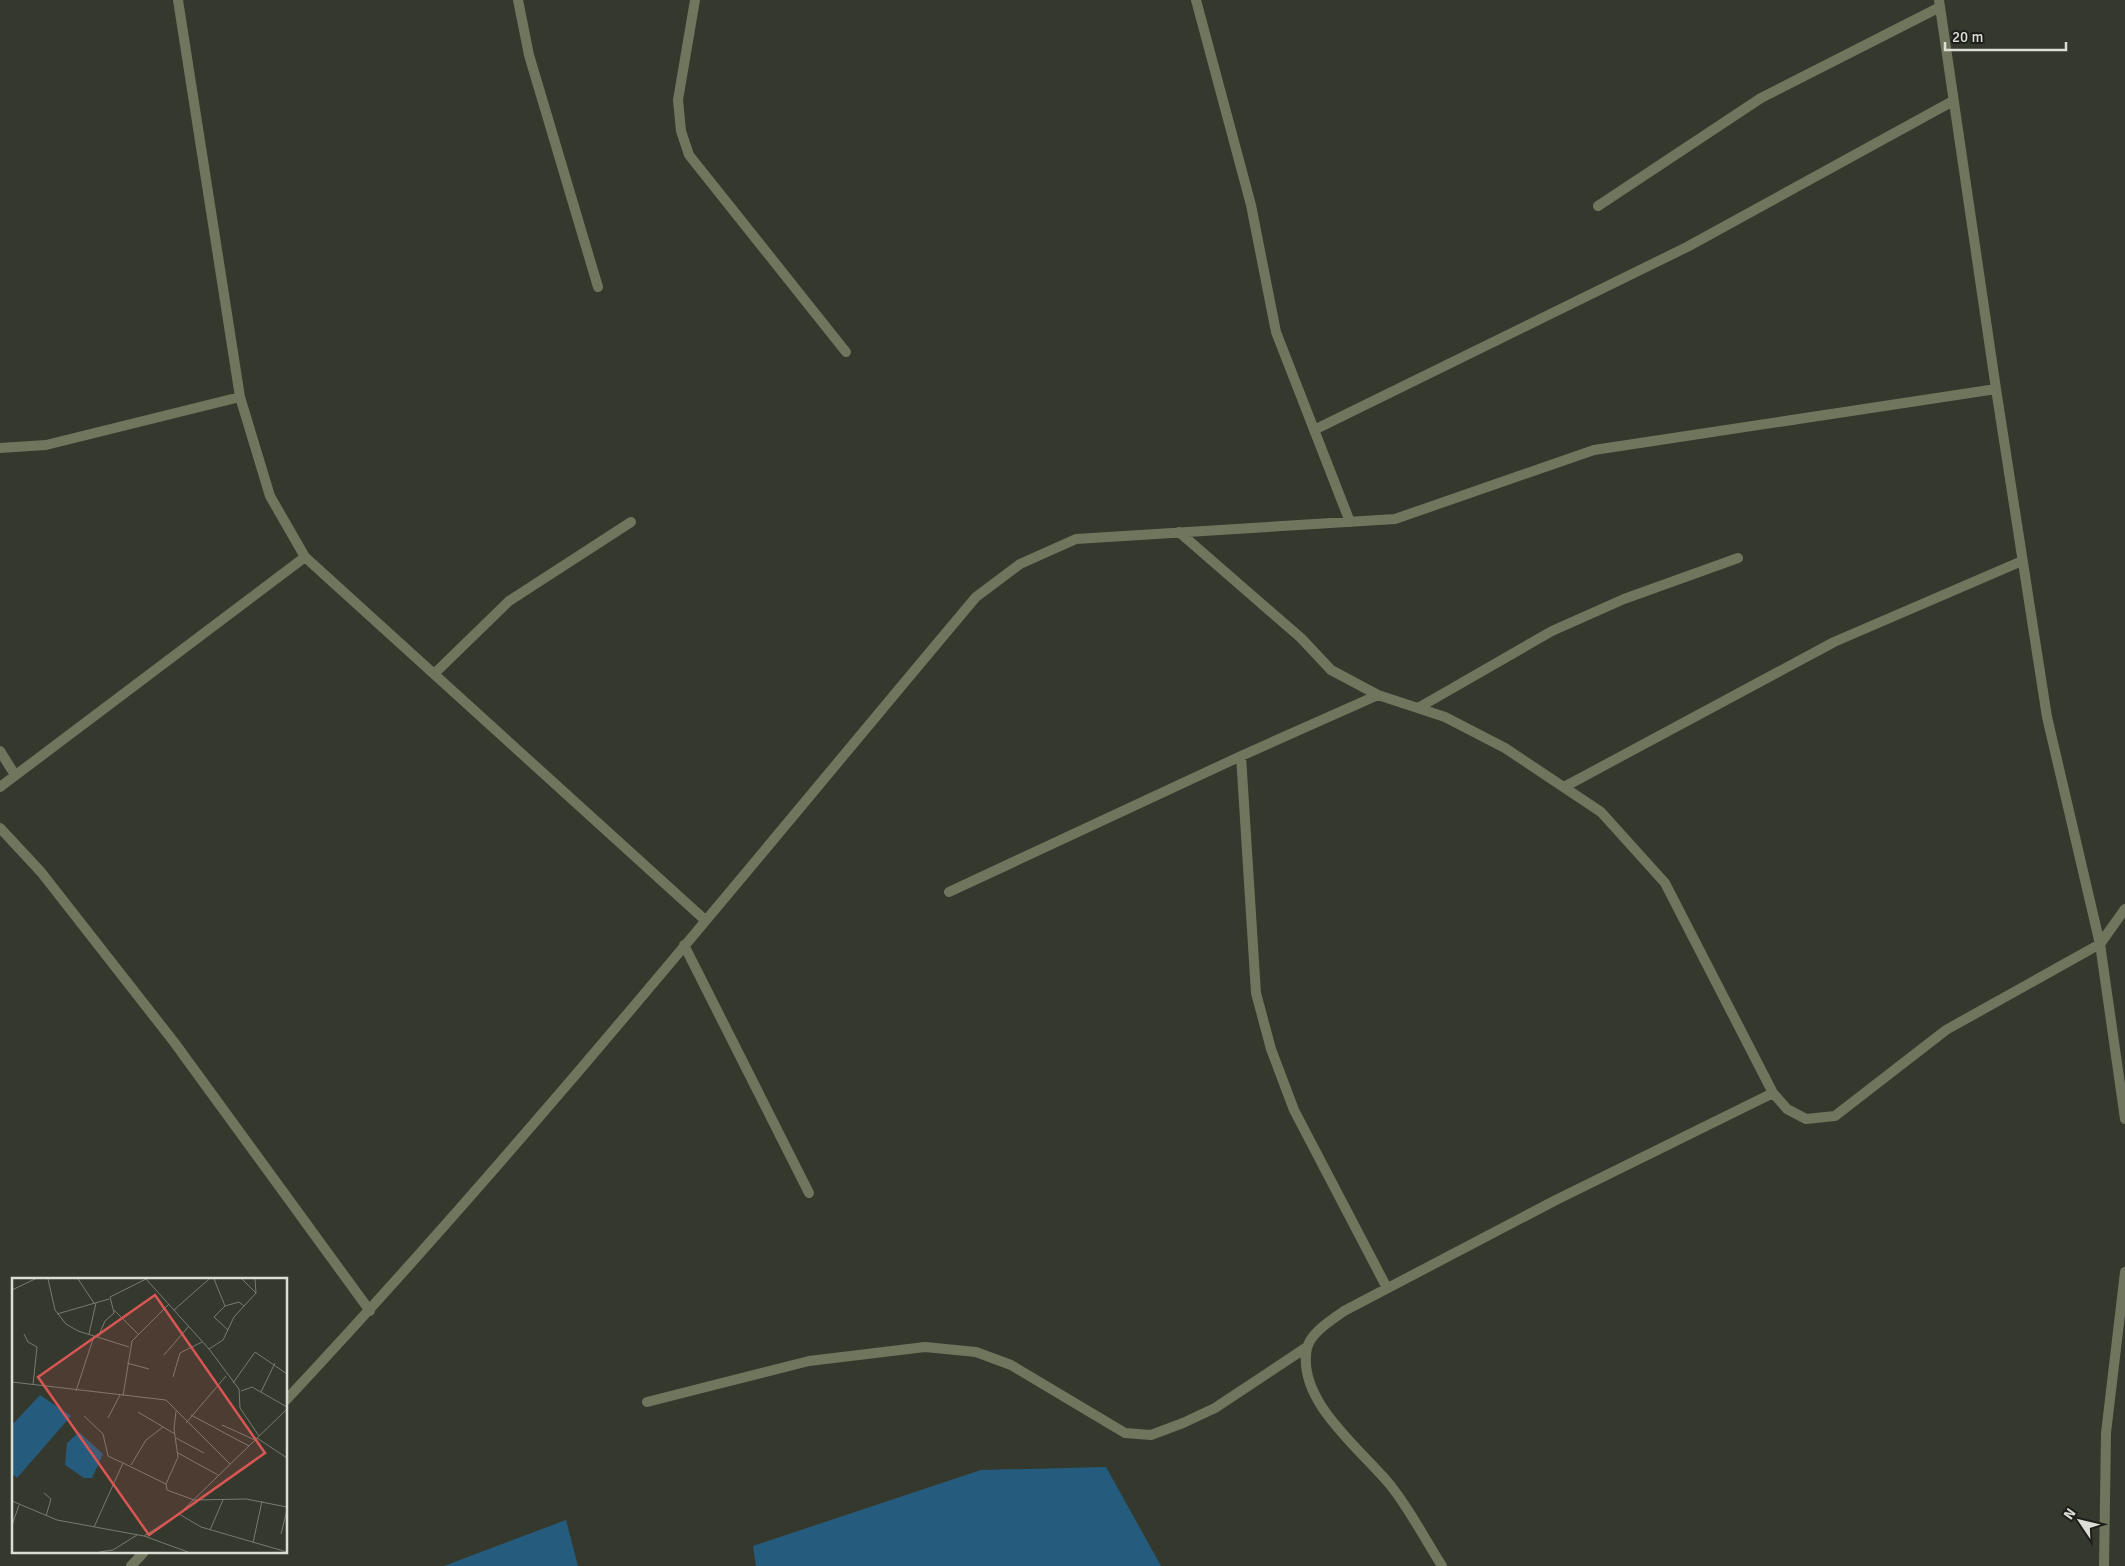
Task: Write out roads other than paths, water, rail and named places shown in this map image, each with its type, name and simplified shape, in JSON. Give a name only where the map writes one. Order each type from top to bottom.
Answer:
[{"type":"street","points":[[178,0],[240,397],[270,496],[305,557],[506,742],[705,920]]},
{"type":"street","points":[[518,0],[529,55],[598,287]]},
{"type":"street","points":[[695,0],[678,100],[681,131],[689,155],[846,352]]},
{"type":"street","points":[[1196,0],[1251,205],[1276,332],[1350,522]]},
{"type":"street","points":[[1598,206],[1761,98],[1940,4],[1996,389],[2047,717],[2100,944],[2125,1119]]},
{"type":"street","points":[[1314,430],[1687,247],[1953,101]]},
{"type":"street","points":[[288,1398],[370,1311],[684,945],[976,597],[1020,564],[1076,539],[1395,519],[1594,450],[1996,389]]},
{"type":"street","points":[[0,448],[46,445],[240,397]]},
{"type":"street","points":[[434,674],[510,601],[631,522]]},
{"type":"street","points":[[1179,532],[1301,638],[1331,670],[1378,695],[1445,717],[1505,748],[1602,812],[1665,883],[1773,1093],[1787,1109],[1806,1119],[1835,1116],[1946,1030],[2100,944],[2125,909]]},
{"type":"street","points":[[0,787],[305,557]]},
{"type":"street","points":[[1418,708],[1552,631],[1624,599],[1738,558]]},
{"type":"street","points":[[1564,787],[1834,642],[2022,561]]},
{"type":"street","points":[[949,892],[1241,756],[1378,695]]},
{"type":"street","points":[[0,751],[15,774]]},
{"type":"street","points":[[1241,756],[1258,1002],[1271,1049],[1294,1110],[1387,1288]]},
{"type":"street","points":[[0,828],[41,872],[174,1042],[370,1311]]},
{"type":"street","points":[[684,945],[809,1193]]},
{"type":"street","points":[[646,1402],[809,1361],[925,1347],[976,1352],[1011,1365],[1125,1433],[1151,1435],[1183,1424],[1215,1408],[1307,1347],[1319,1330],[1344,1311],[1556,1200],[1773,1093]]},
{"type":"street","points":[[2104,1566],[2106,1433],[2125,1272]]},
{"type":"street","points":[[1307,1347],[1306,1375],[1320,1406],[1391,1487],[1442,1566]]},
{"type":"street","points":[[131,1566],[142,1554]]},
{"type":"water","points":[[1106,1467],[1161,1566],[756,1566],[753,1546],[981,1470]]},
{"type":"water","points":[[566,1520],[578,1566],[444,1566]]}]
